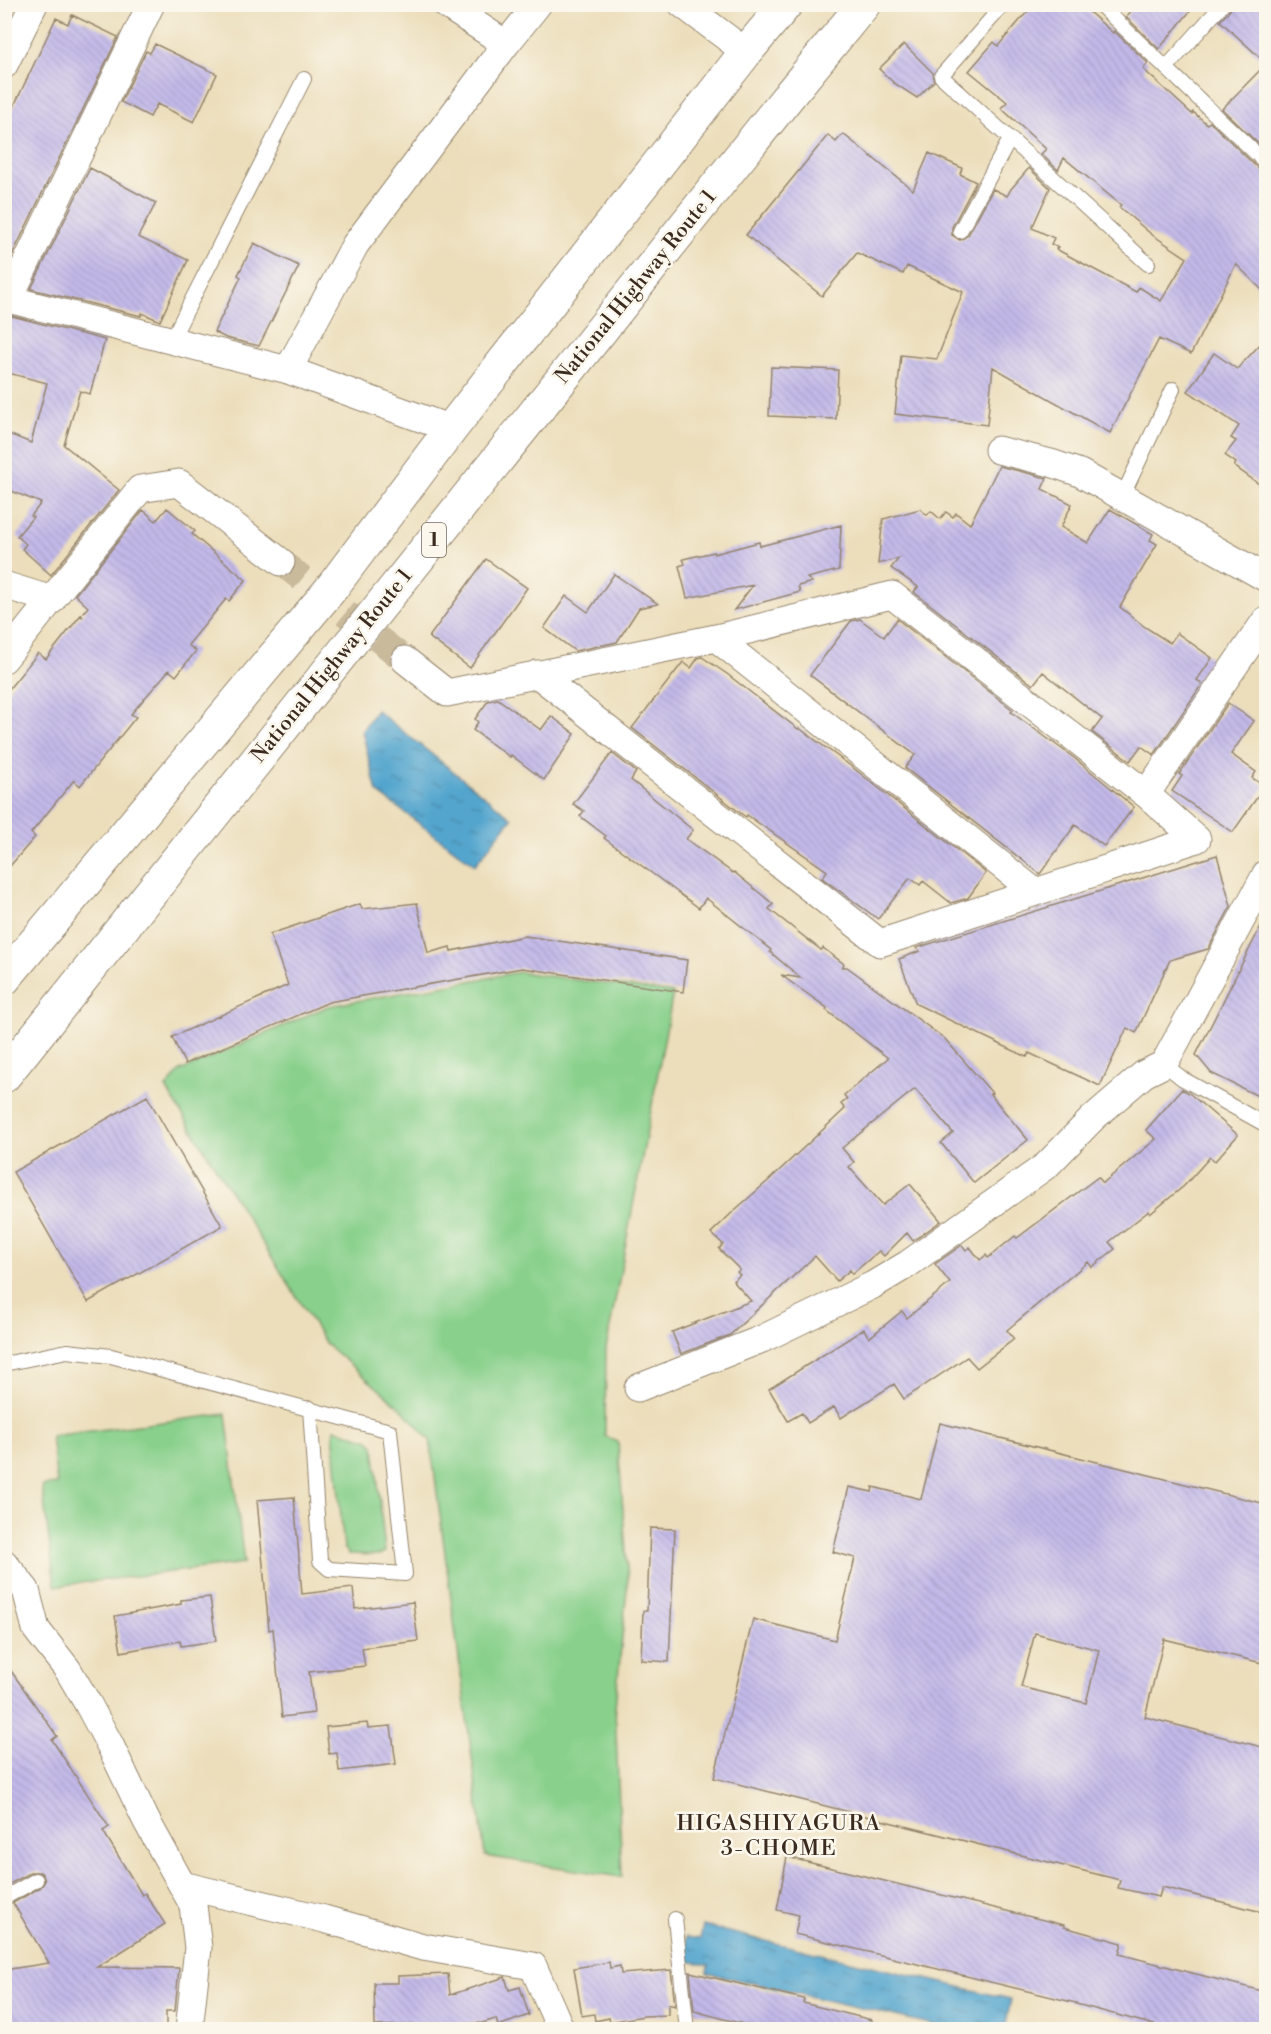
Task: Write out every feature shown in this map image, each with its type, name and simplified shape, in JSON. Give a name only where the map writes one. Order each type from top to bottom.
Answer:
[{"type":"highway","points":[[4,979],[330,590],[452,429],[786,4]]},
{"type":"highway","name":"National Highway Route 1","points":[[4,1076],[864,4]]},
{"type":"street","points":[[4,65],[34,4]]},
{"type":"street","points":[[151,4],[7,298],[288,370],[452,429]]},
{"type":"street","points":[[445,4],[506,44]]},
{"type":"street","points":[[288,370],[356,245],[538,4]]},
{"type":"street","points":[[682,4],[746,52]]},
{"type":"street","points":[[998,450],[1080,473],[1266,578]]},
{"type":"street","points":[[4,659],[140,489],[179,483],[281,562]]},
{"type":"street","points":[[4,585],[52,600]]},
{"type":"street","points":[[405,660],[447,693],[537,674],[716,638],[892,595],[1146,794],[1197,839],[880,943],[537,674]]},
{"type":"street","points":[[1266,620],[1266,631]]},
{"type":"street","points":[[1146,794],[1266,620]]},
{"type":"street","points":[[716,638],[1035,892]]},
{"type":"street","points":[[638,1388],[762,1339],[873,1285],[908,1264],[1047,1166],[1093,1118],[1144,1074],[1164,1064],[1266,874]]},
{"type":"street","points":[[4,1563],[26,1590],[36,1629],[68,1670],[88,1704],[146,1820],[193,1905],[198,1948],[189,2030]]},
{"type":"street","points":[[182,1885],[324,1919],[423,1947],[533,1966],[561,2030]]},
{"type":"lane","points":[[1004,4],[941,76],[1148,264]]},
{"type":"lane","points":[[1099,4],[1266,163]]},
{"type":"lane","points":[[1166,68],[1223,4]]},
{"type":"lane","points":[[171,340],[304,79]]},
{"type":"lane","points":[[960,231],[1010,139]]},
{"type":"lane","points":[[1122,497],[1173,389]]},
{"type":"lane","points":[[1164,1064],[1183,1079],[1266,1125]]},
{"type":"lane","points":[[4,1364],[67,1351],[111,1356],[310,1408],[390,1431],[405,1574],[329,1569],[320,1561],[310,1408]]},
{"type":"lane","points":[[4,1898],[36,1880]]},
{"type":"lane","points":[[675,1919],[687,2030]]},
{"type":"green space","points":[[520,972],[673,993],[606,1349],[605,1436],[618,1442],[628,1579],[615,1707],[622,1877],[485,1856],[430,1440],[401,1408],[326,1344],[166,1088],[180,1071],[328,1006]]},
{"type":"green space","points":[[226,1414],[244,1563],[55,1586],[42,1486],[57,1484],[51,1436]]},
{"type":"green space","points":[[335,1429],[369,1440],[374,1445],[385,1552],[379,1555],[349,1554],[344,1548],[333,1434]]},
{"type":"water","points":[[376,710],[512,818],[475,865],[377,792],[362,731]]},
{"type":"water","points":[[703,1926],[1011,1999],[1005,2029],[952,2029],[708,1973],[709,1965],[687,1961],[686,1937],[700,1939]]},
{"type":"building","points":[[1034,4],[1080,4],[1113,33],[1114,31],[1148,63],[1143,69],[1192,114],[1193,112],[1207,124],[1210,122],[1260,170],[1266,172],[1266,294],[1236,264],[1191,354],[1159,339],[1110,433],[993,367],[987,425],[895,414],[901,355],[937,359],[963,292],[907,266],[903,274],[857,253],[822,296],[746,235],[828,135],[836,142],[843,134],[913,190],[929,153],[962,168],[960,174],[976,182],[952,227],[952,235],[960,240],[968,235],[993,189],[1007,196],[1029,168],[1050,188],[1032,228],[1054,238],[1051,244],[1058,247],[1056,249],[1136,292],[1139,287],[1161,301],[1187,258],[1151,234],[1119,207],[1121,205],[1064,158],[1058,170],[1041,154],[1046,149],[1001,108],[1007,102],[969,71],[994,42],[998,46]]},
{"type":"building","points":[[1137,4],[1196,4],[1159,49],[1126,17]]},
{"type":"building","points":[[1232,4],[1266,4],[1266,63],[1220,21],[1230,10]]},
{"type":"building","points":[[72,15],[118,37],[4,272],[4,127],[56,18],[68,24]]},
{"type":"building","points":[[155,44],[217,74],[194,122],[157,104],[150,117],[121,102],[146,51],[150,53]]},
{"type":"building","points":[[904,44],[933,73],[934,81],[917,98],[894,83],[879,69]]},
{"type":"building","points":[[1266,64],[1266,151],[1222,109]]},
{"type":"building","points":[[90,168],[156,203],[138,237],[188,260],[160,321],[142,313],[141,316],[31,289]]},
{"type":"building","points":[[254,243],[299,266],[259,346],[226,338],[214,332],[241,277],[238,275]]},
{"type":"building","points":[[4,314],[105,340],[90,394],[80,391],[64,445],[119,490],[51,575],[22,549],[26,544],[17,536],[41,503],[4,488],[4,432],[31,443],[47,383],[4,372]]},
{"type":"building","points":[[1266,338],[1266,489],[1234,466],[1236,463],[1225,455],[1236,441],[1231,438],[1239,426],[1188,391],[1214,353],[1237,369]]},
{"type":"building","points":[[771,367],[838,370],[836,419],[769,416]]},
{"type":"building","points":[[999,466],[1047,478],[1042,489],[1072,504],[1061,527],[1088,543],[1110,509],[1153,534],[1150,540],[1157,544],[1120,607],[1170,643],[1177,633],[1212,658],[1197,680],[1202,684],[1154,755],[1141,746],[1130,761],[1092,732],[1102,719],[1043,672],[1033,685],[914,592],[918,587],[891,568],[899,558],[878,564],[883,519],[920,509],[927,515],[931,511],[940,519],[946,512],[953,517],[956,513],[970,524]]},
{"type":"building","points":[[167,508],[195,531],[192,534],[246,580],[229,601],[226,599],[188,645],[196,651],[176,676],[169,670],[131,714],[136,717],[80,786],[74,780],[31,833],[35,837],[4,873],[4,695],[38,653],[46,659],[80,616],[83,617],[81,615],[88,607],[75,595],[143,510],[156,521]]},
{"type":"building","points":[[841,525],[839,570],[807,578],[812,582],[798,586],[800,592],[734,610],[753,585],[687,598],[679,566],[685,564],[683,559],[714,552],[714,554],[759,542],[760,546]]},
{"type":"building","points":[[486,559],[527,588],[470,668],[429,637]]},
{"type":"building","points":[[614,574],[658,604],[639,608],[617,642],[575,651],[544,628],[566,596],[588,612]]},
{"type":"building","points":[[860,619],[884,637],[897,619],[1013,710],[1011,712],[1073,757],[1134,807],[1104,846],[1075,825],[1040,874],[905,768],[915,755],[810,675],[851,621]]},
{"type":"building","points":[[702,657],[852,767],[986,873],[968,898],[951,903],[923,881],[920,885],[910,878],[878,919],[822,878],[827,871],[747,815],[746,817],[743,815],[632,728],[683,662],[691,668],[698,658]]},
{"type":"building","points":[[498,699],[541,730],[551,716],[575,734],[544,780],[473,730],[478,722],[475,719],[488,701]]},
{"type":"building","points":[[1228,703],[1254,721],[1231,754],[1256,772],[1252,778],[1265,786],[1233,832],[1172,791],[1182,776],[1179,774]]},
{"type":"building","points":[[612,753],[636,772],[631,780],[693,830],[686,839],[734,872],[773,904],[769,909],[821,950],[823,948],[844,964],[842,967],[847,967],[945,1039],[992,1093],[990,1094],[1028,1140],[974,1183],[941,1143],[953,1133],[915,1089],[842,1148],[854,1162],[849,1167],[883,1205],[910,1184],[941,1221],[913,1241],[907,1233],[884,1256],[879,1251],[852,1274],[850,1270],[837,1281],[815,1256],[730,1335],[681,1354],[672,1332],[751,1301],[733,1281],[740,1275],[737,1272],[740,1270],[719,1249],[723,1244],[711,1233],[845,1109],[841,1104],[847,1099],[844,1095],[888,1058],[826,1010],[827,1008],[781,975],[801,978],[770,952],[771,950],[706,898],[699,908],[604,838],[606,836],[580,816],[584,811],[573,804]]},
{"type":"building","points":[[1217,855],[1231,906],[1208,949],[1170,960],[1136,1033],[1127,1028],[1100,1086],[1029,1053],[1027,1057],[916,1004],[899,959],[920,951],[916,948]]},
{"type":"building","points":[[417,903],[428,953],[450,947],[451,951],[525,936],[687,960],[683,992],[522,968],[329,1002],[185,1064],[172,1037],[288,985],[270,934],[360,904],[362,909]]},
{"type":"building","points":[[1266,916],[1266,1100],[1211,1073],[1196,1055]]},
{"type":"building","points":[[1182,1089],[1238,1135],[1215,1161],[1210,1157],[1184,1186],[1150,1214],[1149,1211],[1109,1242],[1115,1249],[1092,1267],[1088,1262],[1007,1330],[1014,1339],[977,1368],[967,1357],[904,1399],[894,1384],[841,1418],[834,1407],[808,1423],[802,1413],[788,1421],[769,1389],[864,1329],[869,1338],[902,1311],[907,1318],[950,1283],[935,1264],[962,1245],[966,1250],[970,1247],[980,1260],[986,1255],[988,1258],[1098,1177],[1103,1183],[1156,1139],[1146,1130]]},
{"type":"building","points":[[147,1096],[222,1226],[88,1302],[13,1172]]},
{"type":"building","points":[[940,1423],[1266,1504],[1266,1664],[1164,1639],[1145,1717],[1266,1748],[1266,1913],[1162,1887],[1159,1897],[1118,1888],[1120,1880],[714,1778],[753,1619],[835,1640],[855,1558],[833,1552],[849,1487],[872,1492],[873,1487],[921,1499]],"holes":[[[1035,1633],[1099,1650],[1086,1703],[1021,1687]]]},
{"type":"building","points":[[294,1497],[302,1594],[353,1588],[355,1609],[413,1602],[418,1641],[362,1648],[365,1666],[309,1672],[314,1713],[282,1717],[273,1629],[269,1630],[257,1500]]},
{"type":"building","points":[[650,1528],[675,1529],[669,1662],[641,1660],[643,1611],[647,1611]]},
{"type":"building","points":[[210,1597],[216,1641],[181,1646],[180,1641],[121,1652],[115,1616],[181,1604],[181,1600]]},
{"type":"building","points":[[4,1661],[57,1736],[52,1740],[109,1827],[103,1831],[142,1895],[145,1893],[165,1924],[97,1967],[179,1968],[175,2011],[166,2011],[166,2030],[4,2030],[4,1970],[49,1963],[13,1903],[41,1887],[45,1881],[43,1875],[40,1872],[32,1872],[4,1887]]},
{"type":"building","points":[[367,1723],[368,1728],[391,1726],[396,1764],[339,1771],[337,1753],[329,1754],[326,1727]]},
{"type":"building","points":[[787,1857],[1064,1925],[1064,1927],[1122,1943],[1119,1954],[1266,1992],[1266,2030],[1173,2030],[1076,2003],[795,1934],[799,1915],[777,1910]]},
{"type":"building","points":[[609,1962],[610,1968],[620,1966],[621,1974],[671,1970],[675,2006],[668,2004],[668,2015],[644,2016],[610,2022],[609,2018],[595,2021],[594,2014],[582,2016],[574,1968]]},
{"type":"building","points":[[690,1972],[804,1999],[803,2003],[872,2020],[871,2030],[751,2030],[751,2026],[694,2011]]},
{"type":"building","points":[[448,1974],[450,1995],[505,1977],[509,1990],[520,1987],[529,2015],[498,2026],[496,2019],[482,2023],[375,2026],[374,1983],[398,1983],[398,1976]]},
{"type":"tunnel","points":[[281,562],[405,660]]},
{"type":"district","name":"HIGASHIYAGURA 3-CHOME","points":[[779,1836]]}]
